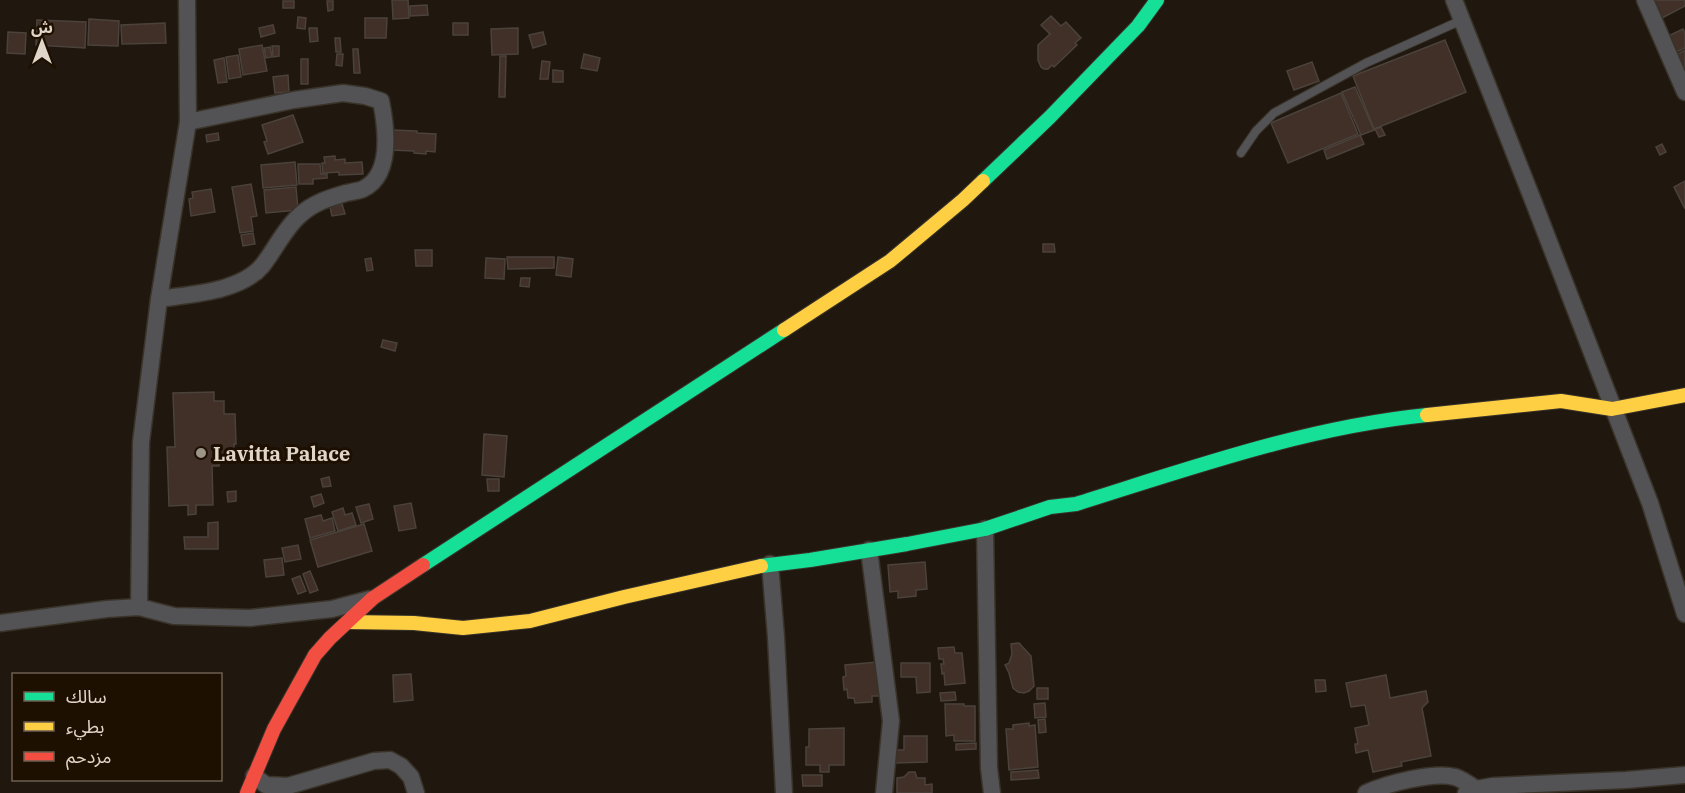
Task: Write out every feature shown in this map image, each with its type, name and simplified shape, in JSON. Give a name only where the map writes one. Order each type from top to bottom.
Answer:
[{"type":"street","points":[[139,607],[141,442],[159,299],[188,122],[187,0]]},
{"type":"street","points":[[247,793],[274,729],[315,655],[374,598],[890,261],[963,200],[1042,124],[1138,26],[1157,0]]},
{"type":"street","points":[[1454,0],[1650,503],[1685,614]]},
{"type":"street","points":[[1645,0],[1685,92]]},
{"type":"street","points":[[159,299],[225,288],[248,277],[261,267],[300,215],[319,202],[364,189],[375,180],[383,165],[385,122],[381,101],[365,96],[343,93],[294,100],[188,122]]},
{"type":"street","points":[[348,622],[414,623],[463,628],[530,621],[770,564],[810,560],[985,529],[1050,507],[1076,504],[1243,452],[1329,430],[1384,419],[1562,401],[1612,409],[1685,395]]},
{"type":"street","points":[[985,529],[989,768],[992,793]]},
{"type":"street","points":[[869,550],[891,721],[884,793]]},
{"type":"street","points":[[770,564],[777,637],[784,793]]},
{"type":"street","points":[[0,623],[139,607],[174,616],[250,618],[332,609],[374,598]]},
{"type":"street","points":[[254,776],[266,785],[288,786],[375,760],[390,760],[401,766],[411,777],[416,793]]},
{"type":"street","points":[[1366,793],[1391,784],[1432,776],[1456,777],[1471,791],[1517,784],[1626,780],[1685,775]]},
{"type":"lane","points":[[1241,153],[1256,131],[1274,113],[1366,63],[1462,20]]},
{"type":"building","points":[[392,0],[408,0],[409,18],[393,19]]},
{"type":"building","points":[[1652,0],[1685,0],[1685,6],[1662,18]]},
{"type":"building","points":[[283,1],[294,1],[294,8],[283,8]]},
{"type":"building","points":[[327,1],[333,1],[333,10],[328,11]]},
{"type":"building","points":[[427,5],[428,15],[410,16],[410,6]]},
{"type":"building","points":[[1051,16],[1061,26],[1066,22],[1081,38],[1075,43],[1077,45],[1054,67],[1052,65],[1044,69],[1038,60],[1038,45],[1050,34],[1041,25]]},
{"type":"building","points":[[298,17],[306,18],[305,29],[297,28]]},
{"type":"building","points":[[365,18],[387,18],[386,38],[365,38]]},
{"type":"building","points":[[89,19],[119,21],[118,46],[88,45]]},
{"type":"building","points":[[37,20],[86,22],[85,48],[36,45]]},
{"type":"building","points":[[165,23],[166,43],[122,44],[121,25]]},
{"type":"building","points":[[453,23],[468,23],[468,35],[453,35]]},
{"type":"building","points":[[273,25],[275,33],[261,37],[259,28]]},
{"type":"building","points":[[309,28],[317,28],[318,41],[310,42]]},
{"type":"building","points":[[518,28],[518,54],[492,55],[491,29]]},
{"type":"building","points":[[1683,29],[1685,48],[1674,53],[1666,37]]},
{"type":"building","points":[[8,32],[26,33],[25,54],[7,53]]},
{"type":"building","points":[[543,32],[546,44],[533,48],[529,35]]},
{"type":"building","points":[[335,38],[340,38],[341,52],[336,52]]},
{"type":"building","points":[[1445,40],[1466,92],[1374,129],[1353,76]]},
{"type":"building","points":[[262,45],[267,71],[243,75],[239,49]]},
{"type":"building","points":[[272,46],[279,46],[279,56],[273,57]]},
{"type":"building","points":[[270,47],[272,57],[266,58],[264,48]]},
{"type":"building","points":[[353,49],[358,49],[360,73],[354,73]]},
{"type":"building","points":[[1685,50],[1685,76],[1674,56]]},
{"type":"building","points":[[337,54],[343,54],[342,66],[336,65]]},
{"type":"building","points":[[584,54],[600,58],[597,71],[581,68]]},
{"type":"building","points":[[238,55],[241,77],[229,79],[226,57]]},
{"type":"building","points":[[500,56],[506,56],[505,97],[499,97]]},
{"type":"building","points":[[224,58],[227,82],[218,83],[214,60]]},
{"type":"building","points":[[301,59],[308,59],[308,84],[301,84]]},
{"type":"building","points":[[542,61],[550,62],[548,79],[540,79]]},
{"type":"building","points":[[1312,62],[1319,81],[1294,90],[1287,71]]},
{"type":"building","points":[[553,70],[563,71],[563,82],[553,82]]},
{"type":"building","points":[[288,75],[289,92],[275,93],[273,77]]},
{"type":"building","points":[[1355,87],[1374,130],[1361,135],[1342,92]]},
{"type":"building","points":[[1341,93],[1358,134],[1288,163],[1271,123]]},
{"type":"building","points":[[293,115],[303,142],[268,154],[262,125]]},
{"type":"building","points":[[1381,127],[1385,135],[1379,137],[1375,129]]},
{"type":"building","points":[[391,130],[436,134],[435,152],[426,151],[426,154],[390,150]]},
{"type":"building","points":[[218,133],[219,140],[207,142],[206,135]]},
{"type":"building","points":[[1360,135],[1364,144],[1327,159],[1324,150]]},
{"type":"building","points":[[1662,144],[1666,152],[1660,155],[1656,147]]},
{"type":"building","points":[[335,156],[335,160],[345,159],[345,163],[362,162],[363,174],[323,173],[324,157]]},
{"type":"building","points":[[295,162],[297,185],[263,188],[261,165]]},
{"type":"building","points":[[298,164],[320,164],[321,174],[327,174],[327,178],[313,179],[313,184],[299,184]]},
{"type":"building","points":[[1685,181],[1685,209],[1674,187]]},
{"type":"building","points":[[251,184],[257,216],[251,217],[253,231],[240,233],[232,187]]},
{"type":"building","points":[[296,187],[298,210],[266,213],[264,190]]},
{"type":"building","points":[[211,189],[215,212],[191,216],[189,199],[193,198],[192,192]]},
{"type":"building","points":[[342,204],[345,214],[332,216],[330,207]]},
{"type":"building","points":[[253,233],[255,244],[243,246],[241,235]]},
{"type":"building","points":[[1043,244],[1054,244],[1055,252],[1043,252]]},
{"type":"building","points":[[415,250],[432,250],[432,266],[416,266]]},
{"type":"building","points":[[507,257],[554,257],[554,268],[508,269]]},
{"type":"building","points":[[558,257],[573,259],[571,277],[556,275]]},
{"type":"building","points":[[371,258],[373,270],[367,271],[365,259]]},
{"type":"building","points":[[486,258],[505,259],[504,279],[485,278]]},
{"type":"building","points":[[521,278],[530,278],[529,287],[520,286]]},
{"type":"building","points":[[383,340],[397,343],[395,351],[381,347]]},
{"type":"building","name":"Lavitta Palace","points":[[214,392],[214,401],[224,401],[224,414],[235,414],[234,459],[219,459],[219,466],[212,466],[213,505],[196,505],[196,514],[188,515],[188,505],[169,506],[167,447],[175,447],[173,393]]},
{"type":"building","points":[[484,434],[507,436],[504,477],[482,475]]},
{"type":"building","points":[[329,477],[331,486],[323,487],[321,479]]},
{"type":"building","points":[[487,479],[499,479],[499,491],[488,491]]},
{"type":"building","points":[[236,491],[236,501],[228,502],[227,492]]},
{"type":"building","points":[[321,494],[324,503],[314,507],[311,497]]},
{"type":"building","points":[[411,503],[416,528],[399,531],[394,506]]},
{"type":"building","points":[[369,504],[373,519],[361,523],[356,507]]},
{"type":"building","points":[[343,508],[345,515],[352,513],[356,525],[338,531],[332,512]]},
{"type":"building","points":[[321,515],[323,521],[332,518],[335,531],[310,538],[305,519]]},
{"type":"building","points":[[218,522],[218,549],[185,549],[184,537],[208,537],[208,523]]},
{"type":"building","points":[[364,524],[372,551],[318,567],[310,540]]},
{"type":"building","points":[[298,545],[301,559],[285,562],[282,548]]},
{"type":"building","points":[[282,558],[284,575],[266,577],[264,560]]},
{"type":"building","points":[[925,562],[927,589],[916,590],[916,596],[898,598],[898,591],[890,592],[888,565]]},
{"type":"building","points":[[310,571],[318,590],[310,593],[303,574]]},
{"type":"building","points":[[300,576],[306,591],[298,594],[292,579]]},
{"type":"building","points":[[1019,643],[1031,656],[1034,686],[1024,693],[1013,688],[1005,665],[1009,663],[1012,654],[1011,644]]},
{"type":"building","points":[[954,647],[955,653],[962,653],[965,683],[945,685],[941,664],[944,664],[943,659],[939,659],[938,648]]},
{"type":"building","points":[[877,662],[879,696],[872,696],[872,702],[855,703],[854,698],[848,698],[847,689],[844,690],[845,665]]},
{"type":"building","points":[[901,663],[930,663],[930,692],[917,693],[916,677],[901,677]]},
{"type":"building","points":[[411,674],[413,700],[394,702],[393,675]]},
{"type":"building","points":[[1386,675],[1390,698],[1426,691],[1428,702],[1422,708],[1431,756],[1401,762],[1402,766],[1373,772],[1368,750],[1356,753],[1355,744],[1358,744],[1355,728],[1369,725],[1365,705],[1351,707],[1346,683]]},
{"type":"building","points":[[1315,680],[1325,680],[1326,691],[1316,692]]},
{"type":"building","points":[[1037,688],[1048,688],[1048,699],[1037,699]]},
{"type":"building","points":[[955,692],[956,700],[941,701],[940,693]]},
{"type":"building","points":[[1045,703],[1046,717],[1035,718],[1034,704]]},
{"type":"building","points":[[945,704],[975,706],[975,741],[954,741],[954,735],[946,736]]},
{"type":"building","points":[[1045,719],[1046,732],[1039,733],[1038,720]]},
{"type":"building","points":[[1029,723],[1029,726],[1035,725],[1038,767],[1009,770],[1006,729],[1013,729],[1013,725]]},
{"type":"building","points":[[844,728],[844,765],[829,765],[829,772],[820,772],[820,765],[806,765],[809,729]]},
{"type":"building","points":[[904,736],[927,736],[927,762],[895,763],[895,750],[904,750]]},
{"type":"building","points":[[976,743],[976,749],[956,750],[956,744]]},
{"type":"building","points":[[1038,770],[1039,778],[1011,780],[1011,772]]},
{"type":"building","points":[[909,772],[915,772],[917,778],[925,778],[925,785],[932,784],[932,793],[897,793],[897,778],[904,777]]},
{"type":"building","points":[[802,775],[822,775],[822,786],[803,786]]},
{"type":"traffic: fast","points":[[983,181],[1050,117],[1138,26],[1157,0]]},
{"type":"traffic: fast","points":[[423,565],[784,330]]},
{"type":"traffic: fast","points":[[761,566],[907,544],[985,529],[1050,507],[1076,504],[1250,450],[1338,429],[1427,415]]},
{"type":"traffic: slow","points":[[784,330],[890,261],[983,181]]},
{"type":"traffic: slow","points":[[1427,415],[1561,401],[1612,409],[1685,395]]},
{"type":"traffic: slow","points":[[348,622],[414,623],[463,628],[530,621],[761,566]]},
{"type":"traffic: jam","points":[[247,793],[274,729],[315,655],[373,598],[423,565]]},
{"type":"place","name":"Lavitta Palace","points":[[201,453]]}]
